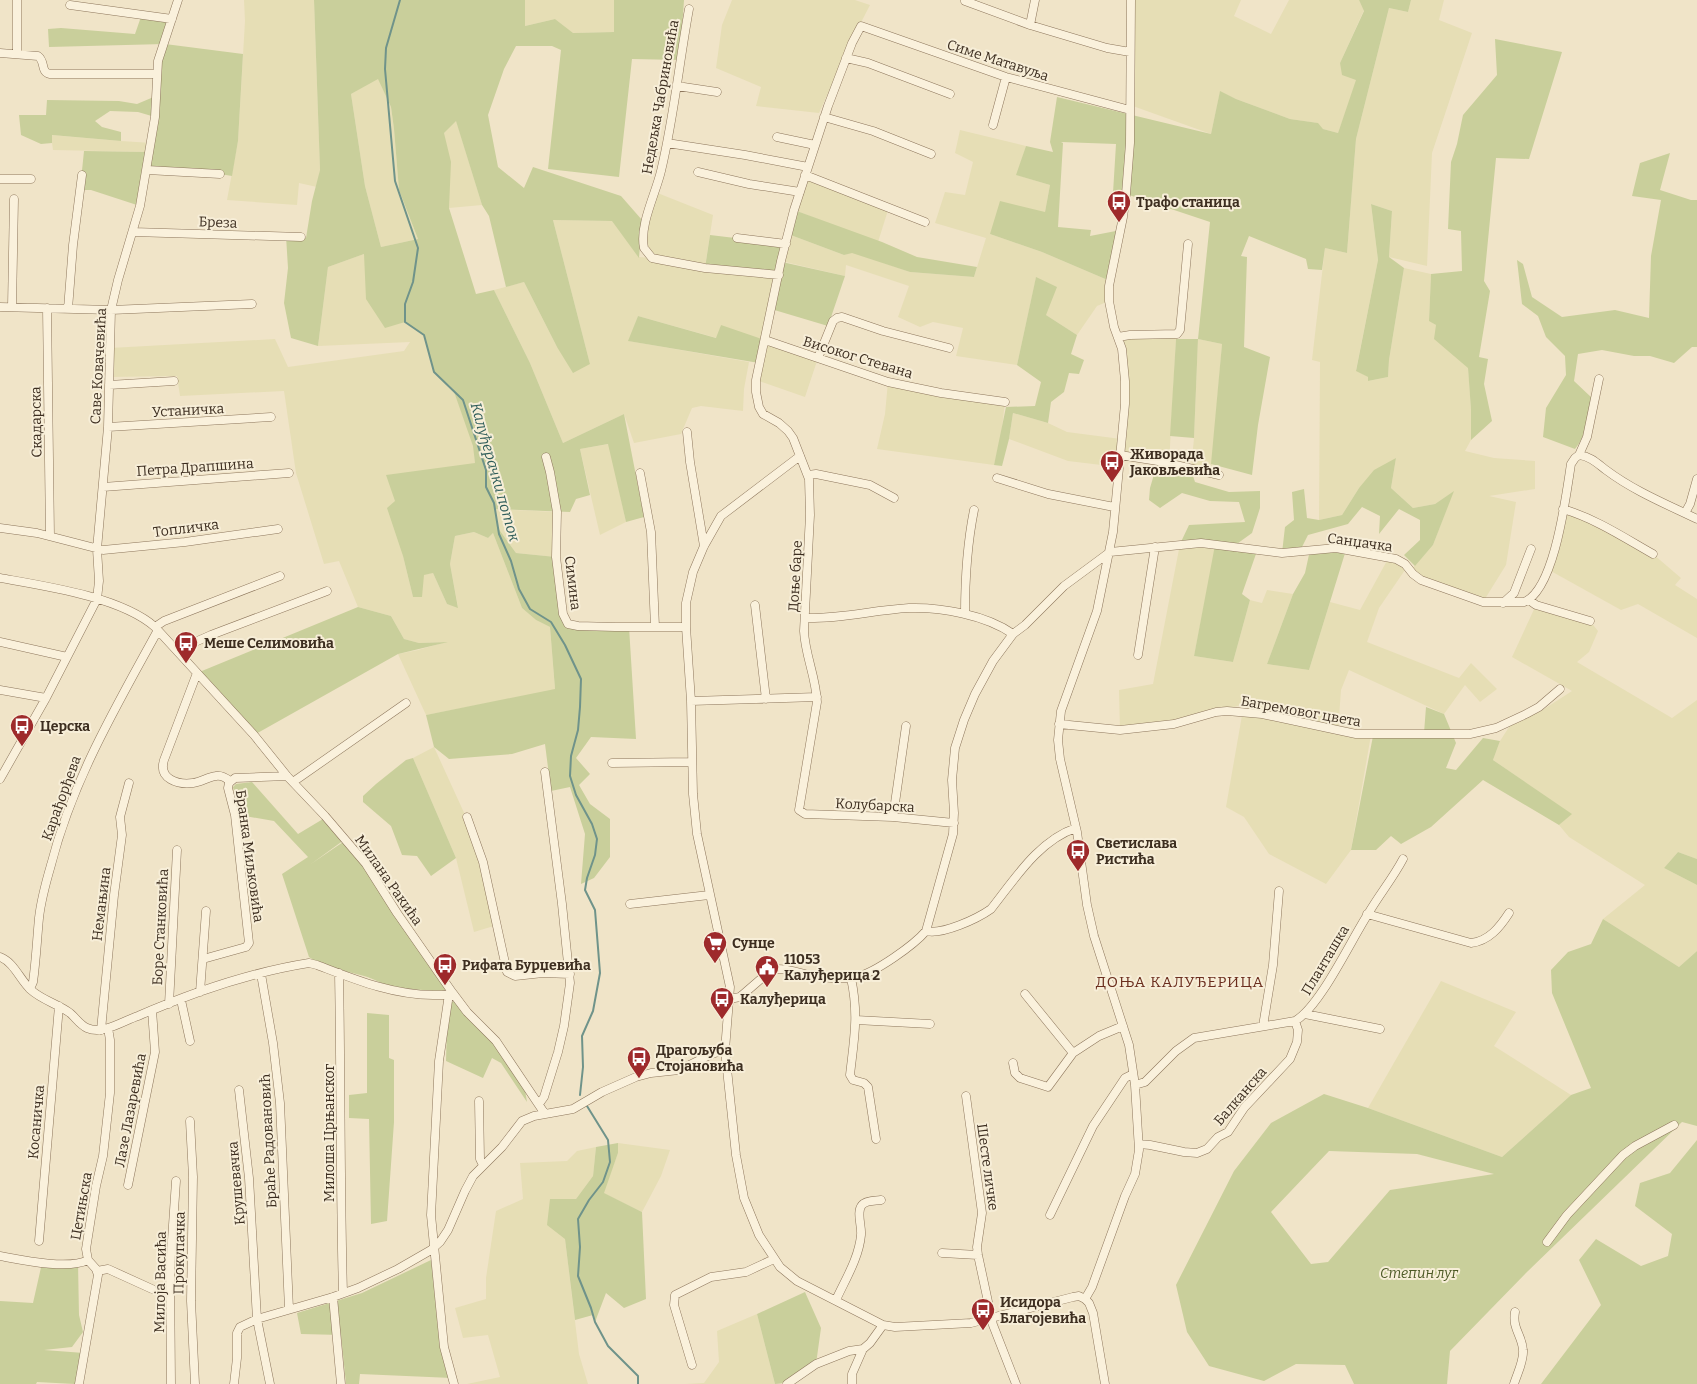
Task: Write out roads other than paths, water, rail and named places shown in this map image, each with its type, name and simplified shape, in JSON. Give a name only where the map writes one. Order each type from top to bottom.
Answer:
[{"type":"street","points":[[16,0],[17,54]]},
{"type":"street","name":"Саве Ковачевића","points":[[0,779],[46,698],[97,599],[99,581],[97,549],[108,427],[111,310],[140,206],[155,117],[158,61],[178,0]]},
{"type":"street","points":[[1030,25],[1035,0]]},
{"type":"street","points":[[1085,1299],[1092,1287],[1125,1196],[1136,1174],[1139,1160],[1135,1086],[1128,1045],[1094,936],[1087,905],[1076,828],[1060,759],[1058,741],[1061,711],[1097,611],[1110,552],[1120,456],[1125,382],[1124,361],[1114,327],[1109,301],[1109,286],[1124,210],[1130,143],[1131,0]]},
{"type":"street","points":[[965,2],[1030,25],[1107,48],[1130,52]]},
{"type":"street","points":[[70,5],[172,19]]},
{"type":"street","name":"Недељка Чабриновића","points":[[688,9],[667,143],[661,173],[643,235],[643,246],[652,258],[705,268],[779,275]]},
{"type":"street","name":"Доње баре","points":[[799,807],[817,697],[816,686],[804,642],[810,486],[808,475],[788,431],[780,423],[764,414],[759,407],[756,380],[786,244],[800,192],[824,117],[846,58],[861,26]]},
{"type":"street","name":"Симе Матавуља","points":[[861,26],[1006,77],[1130,110]]},
{"type":"street","points":[[0,53],[38,56],[43,61],[44,71],[50,74],[157,74]]},
{"type":"street","points":[[846,58],[886,70],[950,94]]},
{"type":"street","points":[[993,125],[1006,77]]},
{"type":"street","points":[[677,86],[717,92]]},
{"type":"street","points":[[824,117],[873,131],[931,154]]},
{"type":"street","points":[[777,137],[815,145]]},
{"type":"street","points":[[667,143],[745,155],[807,171],[925,222]]},
{"type":"street","points":[[146,170],[220,174]]},
{"type":"street","points":[[698,172],[749,184],[800,192]]},
{"type":"street","points":[[68,309],[73,245],[82,175]]},
{"type":"street","points":[[0,179],[31,179]]},
{"type":"street","points":[[12,307],[14,199]]},
{"type":"street","name":"Бреза","points":[[132,232],[301,237]]},
{"type":"street","points":[[737,238],[786,244]]},
{"type":"street","points":[[1118,337],[1137,334],[1178,334],[1180,330],[1188,244]]},
{"type":"street","points":[[0,307],[111,310],[252,304]]},
{"type":"street","name":"Скадарска","points":[[47,308],[50,536]]},
{"type":"street","points":[[818,358],[833,321],[842,317],[889,333],[949,348]]},
{"type":"street","name":"Високог Стевана","points":[[765,340],[888,382],[941,393],[1005,402]]},
{"type":"street","points":[[1590,620],[1536,605],[1529,600],[1540,588],[1549,570],[1572,464],[1579,455],[1587,437],[1598,379]]},
{"type":"street","points":[[109,385],[174,381]]},
{"type":"street","name":"Устаничка","points":[[108,427],[270,417]]},
{"type":"street","points":[[687,432],[691,470],[704,546]]},
{"type":"street","points":[[1579,455],[1593,460],[1615,477],[1641,493],[1697,519]]},
{"type":"street","points":[[800,456],[722,516],[704,546],[693,572],[686,603],[692,701],[693,794],[697,834],[730,987],[725,1050],[733,1128],[744,1198],[754,1225],[784,1272],[797,1281],[883,1325],[909,1328],[971,1323],[1074,1297],[1079,1296],[1085,1299],[1089,1303],[1092,1313],[1105,1384]]},
{"type":"street","points":[[1120,456],[1158,461],[1219,475]]},
{"type":"street","name":"Симина","points":[[546,457],[557,512],[556,557],[565,620],[572,626],[686,627]]},
{"type":"street","name":"Петра Драпшина","points":[[103,487],[289,472]]},
{"type":"street","points":[[640,473],[651,532],[655,627]]},
{"type":"street","points":[[808,475],[816,474],[870,485],[894,498]]},
{"type":"street","points":[[998,478],[1048,494],[1114,507]]},
{"type":"street","points":[[1685,513],[1690,504],[1697,479]]},
{"type":"street","points":[[1563,509],[1584,516],[1611,529],[1653,554]]},
{"type":"street","points":[[965,614],[965,571],[974,510]]},
{"type":"street","name":"Топличка","points":[[0,528],[50,536],[97,549],[108,550],[185,542],[278,529]]},
{"type":"street","name":"Санџачка","points":[[1110,552],[1201,543],[1234,546],[1268,553],[1336,548],[1400,561],[1421,580],[1483,602],[1503,603],[1529,600]]},
{"type":"street","points":[[1138,655],[1155,547]]},
{"type":"street","points":[[1503,603],[1514,593],[1531,549]]},
{"type":"street","points":[[730,999],[740,997],[770,971],[775,969],[814,976],[851,978],[864,975],[917,940],[926,930],[938,893],[953,834],[953,763],[956,748],[964,720],[975,694],[993,661],[1013,634],[1025,625],[1064,586],[1110,552]]},
{"type":"street","points":[[157,628],[164,620],[280,576]]},
{"type":"street","name":"Милана Ракића","points":[[0,578],[97,599],[139,615],[157,628],[254,735],[290,779],[366,864],[451,993],[496,1041],[545,1114]]},
{"type":"street","points":[[177,650],[211,635],[326,592]]},
{"type":"street","points":[[755,605],[766,699]]},
{"type":"street","points":[[805,618],[835,618],[911,608],[965,614],[997,624],[1013,634]]},
{"type":"street","name":"Карађорђева","points":[[30,989],[33,982],[44,892],[74,794],[95,746],[157,628]]},
{"type":"street","points":[[0,642],[67,657]]},
{"type":"street","points":[[197,673],[164,760],[162,771],[163,774],[172,780],[187,783],[195,783],[215,776],[223,777],[230,781]]},
{"type":"street","name":"Багремовог цвета","points":[[1059,724],[1120,730],[1174,724],[1216,712],[1227,711],[1262,714],[1356,734],[1470,734],[1496,728],[1526,714],[1539,707],[1560,689]]},
{"type":"street","points":[[0,690],[46,698]]},
{"type":"street","points":[[692,701],[817,697]]},
{"type":"street","points":[[290,779],[406,703]]},
{"type":"street","points":[[893,817],[906,726]]},
{"type":"street","points":[[612,763],[692,762]]},
{"type":"street","points":[[539,1104],[544,1097],[558,1052],[564,1026],[570,974],[545,772]]},
{"type":"street","name":"Бранка Миљковића","points":[[203,959],[246,947],[249,944],[235,816],[228,788],[230,781],[235,778],[290,779]]},
{"type":"street","name":"Немањина","points":[[104,1029],[114,895],[122,835],[120,817],[129,783]]},
{"type":"street","name":"Колубарска","points":[[799,807],[800,812],[805,814],[893,817],[954,823]]},
{"type":"street","points":[[466,817],[482,862],[507,972],[515,976],[543,973],[570,974]]},
{"type":"street","points":[[926,930],[934,932],[945,929],[974,919],[991,909],[1036,854],[1066,832],[1076,828]]},
{"type":"street","name":"Боре Станковића","points":[[169,1004],[177,850]]},
{"type":"street","name":"Планташка","points":[[1135,1086],[1145,1082],[1176,1051],[1194,1038],[1295,1020],[1305,1014],[1317,999],[1367,914],[1403,859]]},
{"type":"street","points":[[1263,1026],[1273,965],[1279,891]]},
{"type":"street","points":[[630,904],[709,895]]},
{"type":"street","points":[[200,992],[206,911]]},
{"type":"street","points":[[1367,914],[1472,943],[1478,942],[1494,932],[1509,914]]},
{"type":"street","points":[[0,957],[8,962],[30,989],[42,998],[59,1006],[86,1027],[104,1029],[200,992],[261,974],[309,964],[317,964],[339,974],[396,992],[431,995],[451,993],[439,1061],[431,1215],[444,1348],[454,1384]]},
{"type":"street","name":"Браће Радовановић","points":[[261,974],[273,1043],[280,1103],[289,1309]]},
{"type":"street","name":"Милоша Црњанског","points":[[339,974],[342,1068],[341,1190],[343,1293]]},
{"type":"street","points":[[851,978],[856,1020],[850,1075],[853,1080],[864,1083],[868,1087],[876,1139]]},
{"type":"street","points":[[1025,994],[1073,1053]]},
{"type":"street","points":[[181,1000],[190,1041]]},
{"type":"street","name":"Косаничка","points":[[39,1241],[59,1006]]},
{"type":"street","name":"Лазе Лазаревића","points":[[128,1185],[155,1052],[152,1010]]},
{"type":"street","points":[[1305,1014],[1380,1029]]},
{"type":"street","points":[[856,1020],[930,1024]]},
{"type":"street","name":"Балканска","points":[[1139,1144],[1197,1153],[1207,1149],[1218,1138],[1228,1132],[1244,1108],[1290,1058],[1297,1042],[1298,1030],[1295,1020]]},
{"type":"street","points":[[1013,1063],[1015,1073],[1020,1078],[1048,1087],[1073,1053],[1099,1036],[1123,1026]]},
{"type":"street","name":"Цетињска","points":[[97,1271],[88,1260],[86,1249],[103,1156],[110,1093],[110,1040],[104,1029]]},
{"type":"street","points":[[234,1384],[237,1358],[237,1330],[257,1319],[333,1297],[371,1282],[398,1269],[434,1247],[448,1230],[470,1182],[483,1165],[502,1147],[520,1123],[531,1117],[573,1109],[602,1092],[636,1077],[651,1073],[680,1070],[712,1054],[725,1050]]},
{"type":"street","points":[[1050,1215],[1093,1126],[1125,1078],[1133,1074]]},
{"type":"street","name":"Крушевачка","points":[[239,1090],[249,1178],[256,1274],[257,1319],[270,1384]]},
{"type":"street","name":"Шесте личке","points":[[966,1096],[982,1213],[977,1247],[978,1255],[992,1319],[1016,1384]]},
{"type":"street","points":[[479,1101],[480,1159],[483,1165]]},
{"type":"street","name":"Прокупачка","points":[[190,1121],[192,1177],[191,1301],[195,1384]]},
{"type":"street","points":[[1547,1242],[1567,1215],[1623,1155],[1635,1146],[1674,1125]]},
{"type":"street","name":"Милоја Васића","points":[[171,1384],[170,1269],[176,1181]]},
{"type":"street","points":[[836,1300],[859,1245],[861,1234],[860,1209],[866,1202],[881,1200]]},
{"type":"street","points":[[942,1253],[978,1255]]},
{"type":"street","points":[[0,1256],[42,1263],[78,1263],[88,1260]]},
{"type":"street","points":[[692,1365],[674,1305],[675,1295],[710,1277],[746,1272],[774,1259]]},
{"type":"street","points":[[79,1384],[97,1271],[105,1268],[110,1269],[152,1289]]},
{"type":"street","points":[[333,1297],[341,1384]]},
{"type":"street","points":[[1514,1384],[1524,1348],[1514,1324],[1515,1312]]},
{"type":"street","points":[[852,1384],[852,1374],[864,1350],[883,1325]]},
{"type":"street","points":[[787,1384],[816,1364],[849,1351],[864,1350]]},
{"type":"waterway","name":"Калуђерачки поток","points":[[400,0],[386,48],[385,69],[395,181],[418,248],[413,282],[405,304],[405,322],[424,335],[434,372],[463,400],[486,470],[486,487],[494,503],[499,534],[511,561],[519,589],[530,609],[551,622],[565,645],[581,679],[578,730],[571,756],[570,776],[576,795],[592,824],[597,839],[595,855],[585,890],[595,910],[600,973],[593,1011],[582,1036],[583,1067],[580,1095]]},
{"type":"waterway","name":"Калуђерачки поток","points":[[587,1106],[608,1140],[610,1162],[603,1182],[589,1200],[578,1219],[580,1247],[578,1276],[595,1322],[608,1346],[638,1376],[638,1384]]},
{"type":"place","name":"Трафо станица","points":[[1119,223]]},
{"type":"place","name":"Живорада Јаковљевића","points":[[1112,483]]},
{"type":"place","name":"Меше Селимовића","points":[[186,664]]},
{"type":"place","name":"Церска","points":[[22,747]]},
{"type":"place","name":"Светислава Ристића","points":[[1078,872]]},
{"type":"place","name":"Сунце","points":[[715,964]]},
{"type":"place","name":"Рифата Бурџевића","points":[[445,986]]},
{"type":"place","name":"11053 Калуђерица 2","points":[[767,988]]},
{"type":"place","name":"Калуђерица","points":[[722,1020]]},
{"type":"place","name":"Драгољуба Стојановића","points":[[639,1079]]},
{"type":"place","name":"Исидора Благојевића","points":[[983,1331]]},
{"type":"district","name":"ДОЊА КАЛУЂЕРИЦА","points":[[1180,982]]},
{"type":"park label","name":"Степин луг","points":[[1419,1273]]}]
